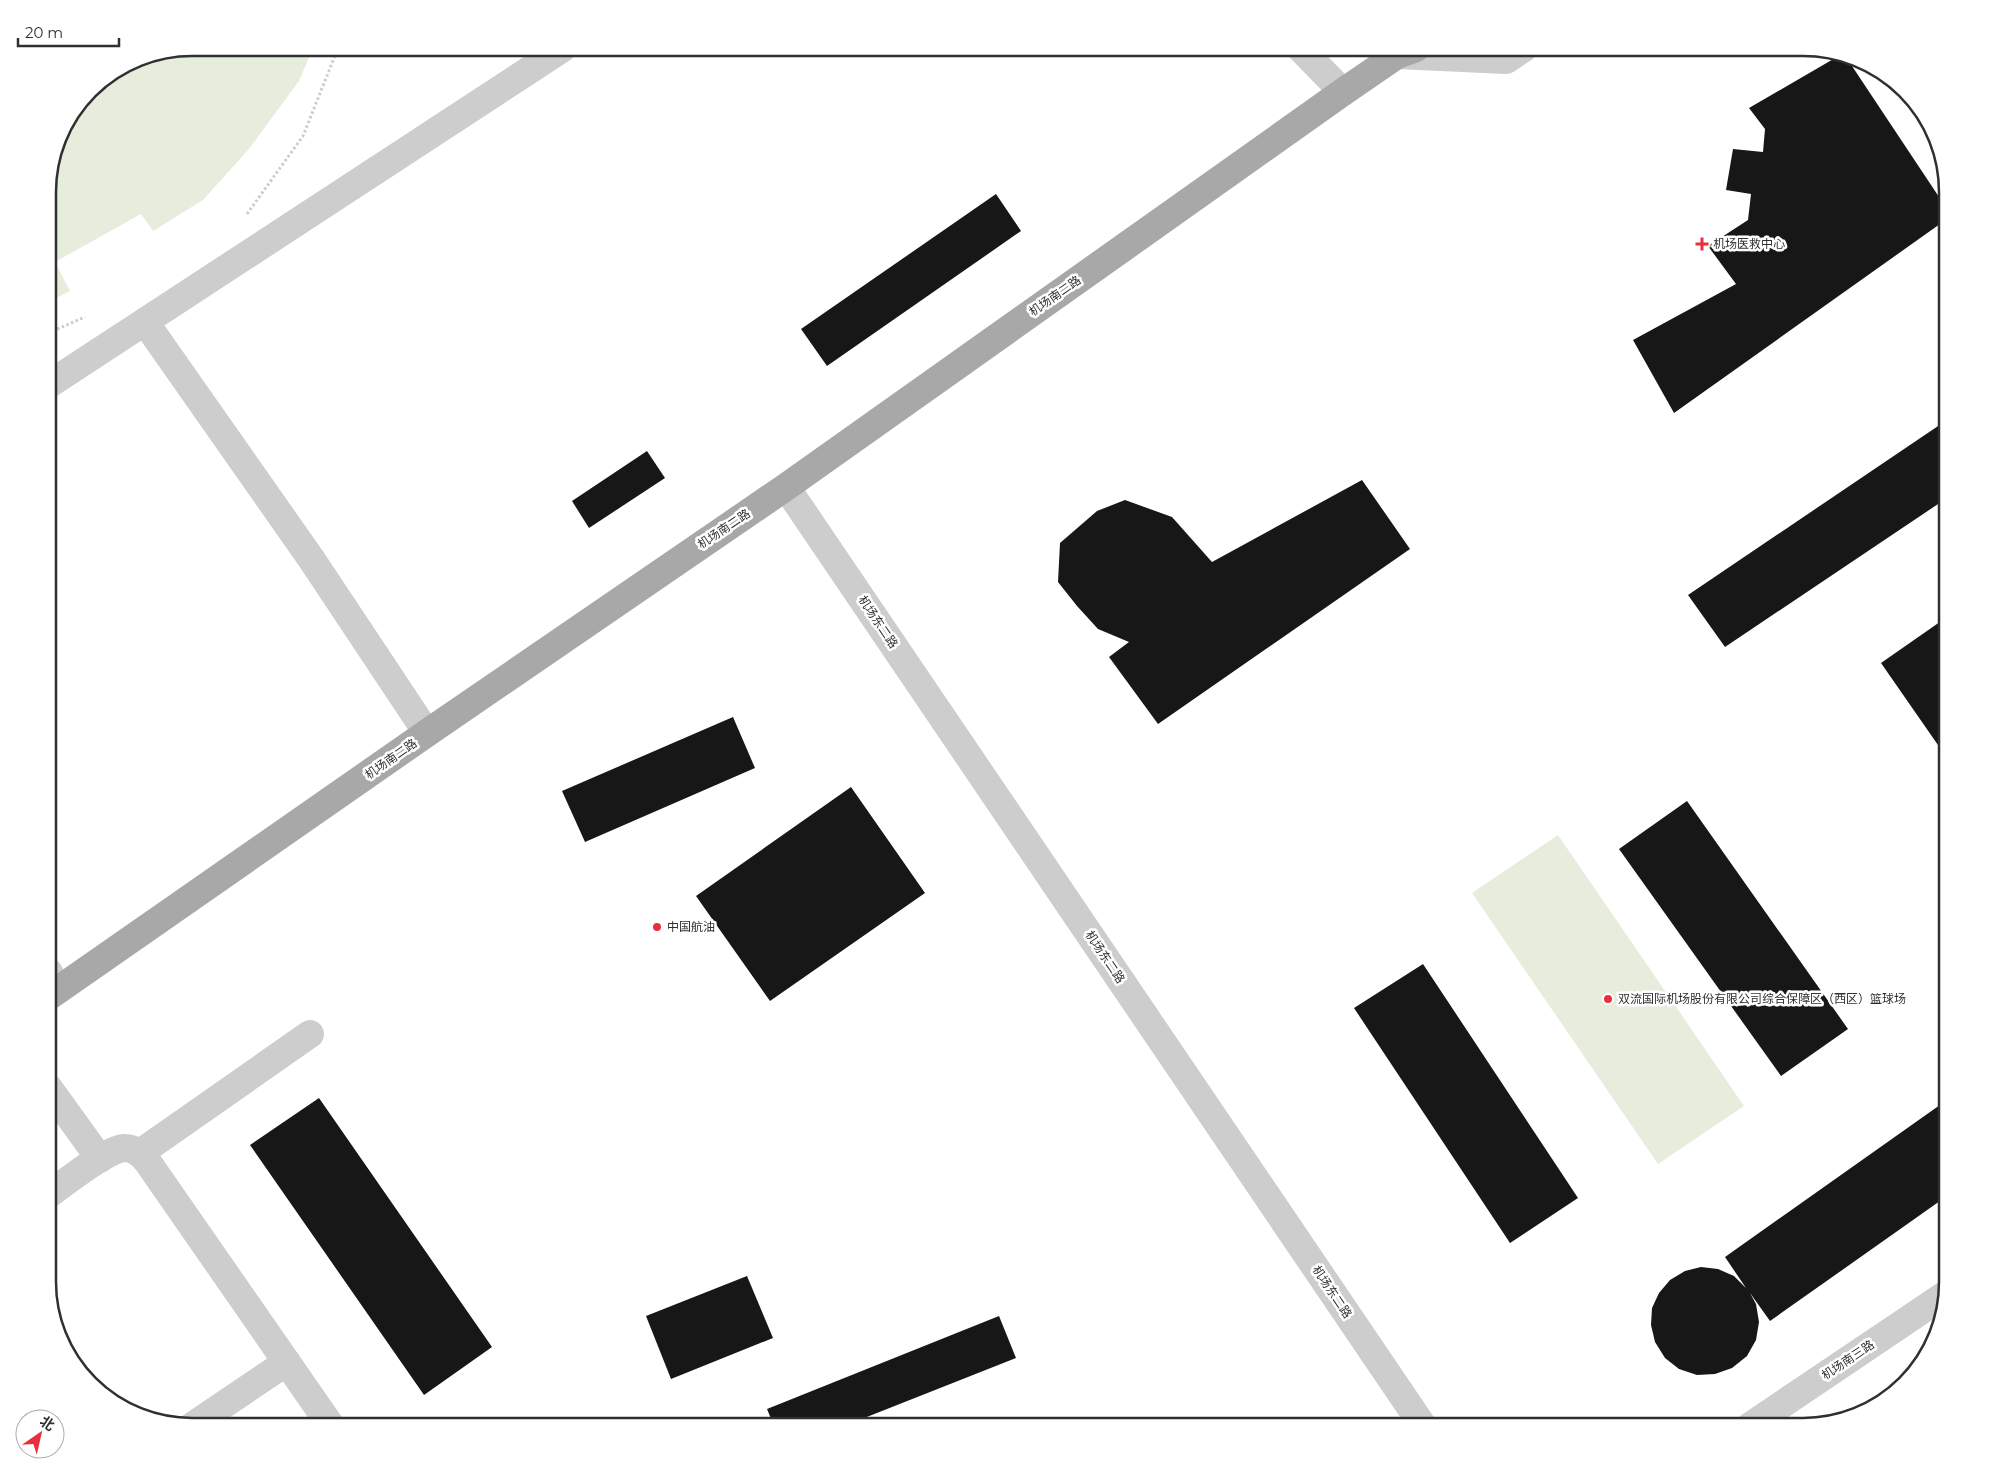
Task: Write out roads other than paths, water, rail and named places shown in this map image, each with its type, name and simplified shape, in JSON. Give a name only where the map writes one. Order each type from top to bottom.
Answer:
[{"type":"main road","name":"机场南二路","points":[[57,983],[427,733],[786,487],[1393,56]]},
{"type":"street","points":[[1308,56],[1343,92]]},
{"type":"street","points":[[1470,56],[1506,60],[1512,56]]},
{"type":"street","points":[[57,379],[550,57]]},
{"type":"street","points":[[146,322],[312,560],[427,733]]},
{"type":"street","name":"机场东二路","points":[[786,487],[1419,1418]]},
{"type":"street","points":[[140,1153],[310,1034]]},
{"type":"street","points":[[57,1099],[100,1159]]},
{"type":"street","points":[[57,1189],[112,1151],[126,1148],[140,1153],[326,1418]]},
{"type":"street","name":"机场南三路","points":[[1762,1418],[1938,1299]]},
{"type":"street","points":[[204,1418],[287,1362]]},
{"type":"place","name":"机场医救中心","points":[[1702,244]]},
{"type":"place","name":"中国航油","points":[[657,927]]},
{"type":"place","name":"双流国际机场股份有限公司综合保障区（西区）篮球场","points":[[1608,999]]}]
